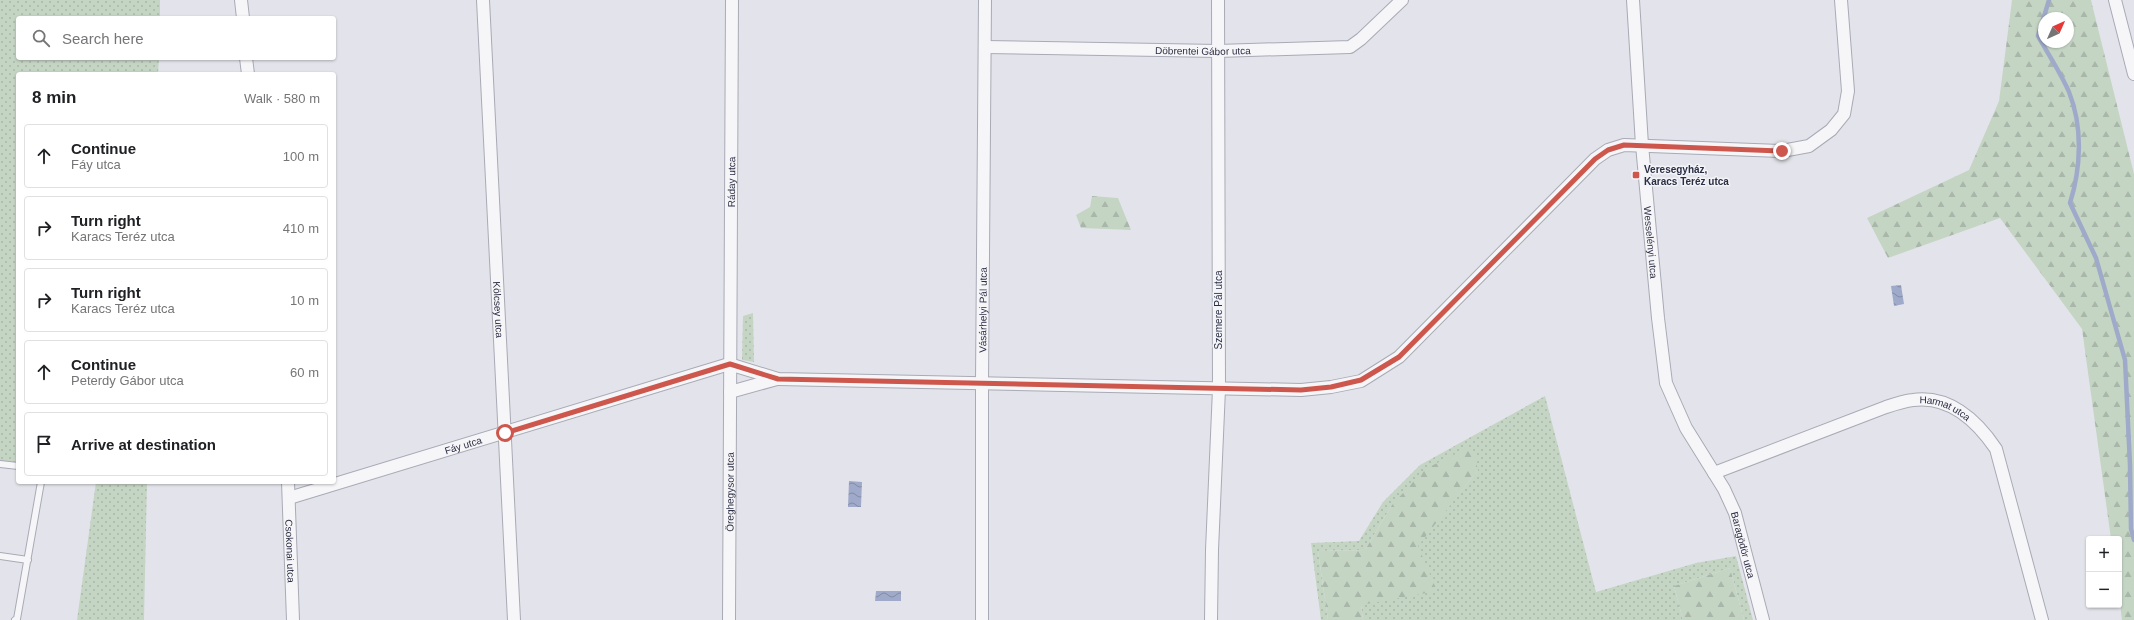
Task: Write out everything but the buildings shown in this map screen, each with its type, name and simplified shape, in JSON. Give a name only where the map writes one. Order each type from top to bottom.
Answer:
[{"type":"street","points":[[241,0],[243,16]]},
{"type":"street","name":"Kölcsey utca","points":[[483,0],[514,620]]},
{"type":"street","name":"Ráday utca","points":[[730,364],[732,0]]},
{"type":"street","name":"Vásárhelyi Pál utca","points":[[982,620],[985,0]]},
{"type":"street","name":"Szemere Pál utca","points":[[1211,620],[1218,389],[1218,0]]},
{"type":"street","name":"Döbrentei Gábor utca","points":[[985,47],[1218,51],[1350,47],[1361,40],[1402,0]]},
{"type":"street","name":"Wesselényi utca","points":[[1633,0],[1642,145],[1658,318],[1666,383],[1686,428],[1714,473]]},
{"type":"street","points":[[730,392],[778,379],[982,382],[1301,390],[1331,387],[1361,380],[1399,357],[1595,159],[1608,150],[1624,145],[1642,145],[1668,148],[1782,151],[1809,146],[1831,130],[1844,114],[1848,92],[1841,0]]},
{"type":"street","points":[[2115,0],[2134,74]]},
{"type":"street","points":[[246,60],[248,72]]},
{"type":"street","points":[[730,364],[778,379]]},
{"type":"street","name":"Fáy utca","points":[[336,484],[730,364]]},
{"type":"street","name":"Öreghegysor utca","points":[[729,620],[730,364]]},
{"type":"street","name":"Harmat utca","points":[[1714,473],[1886,407],[1914,400],[1935,401],[1954,407],[1971,418],[1985,432],[1996,449],[2042,620]]},
{"type":"street","name":"Baragödör utca","points":[[1714,473],[1724,489],[1735,512],[1763,620]]},
{"type":"street","name":"Csokonai utca","points":[[288,484],[293,620]]},
{"type":"street","name":"Fáy utca","points":[[289,498],[336,484]]},
{"type":"lane","points":[[0,464],[16,466]]},
{"type":"lane","points":[[15,620],[18,618],[41,484]]},
{"type":"lane","points":[[0,556],[28,560]]},
{"type":"green space","points":[[0,0],[160,0],[160,16],[16,16],[16,60],[159,60],[158,72],[16,72],[16,466],[0,464]]},
{"type":"green space","points":[[2012,0],[2091,0],[2134,174],[2134,620],[2122,620],[2120,608],[2122,608],[2122,536],[2111,536],[2082,329],[2000,218],[1888,258],[1867,218],[1969,170],[1999,101]]},
{"type":"green space","points":[[1092,196],[1118,198],[1131,230],[1081,228],[1076,215],[1090,207]]},
{"type":"green space","points":[[753,313],[754,362],[742,360],[743,316]]},
{"type":"green space","points":[[1545,396],[1596,592],[1696,563],[1736,556],[1753,620],[1744,620],[1730,568],[1674,586],[1683,620],[1363,620],[1361,605],[1417,546],[1478,470],[1392,505],[1365,550],[1318,551],[1328,620],[1321,620],[1311,543],[1359,541],[1383,502],[1420,465]]},
{"type":"green space","points":[[1472,446],[1478,470],[1418,546],[1437,591],[1361,605],[1363,620],[1328,620],[1318,551],[1365,550],[1392,505],[1425,469]]},
{"type":"green space","points":[[96,484],[147,484],[144,620],[77,620]]},
{"type":"green space","points":[[1730,568],[1744,620],[1683,620],[1674,586]]},
{"type":"water","points":[[1901,285],[1904,304],[1894,306],[1891,286]]},
{"type":"water","points":[[849,481],[862,482],[861,507],[848,507]]},
{"type":"water","points":[[876,591],[901,591],[901,601],[875,601]]},
{"type":"waterway","points":[[2049,0],[2038,36],[2066,85],[2074,105],[2077,119],[2079,148],[2078,162],[2074,190],[2070,203],[2096,258],[2125,360],[2130,465],[2131,529],[2134,540]]},
{"type":"place","name":"Veresegyház, Karacs Teréz utca","points":[[1636,175]]},
{"type":"route","points":[[505,433],[730,364],[778,379],[982,382],[1218,389],[1301,390],[1331,387],[1361,380],[1399,357],[1595,159],[1608,150],[1624,145],[1642,145],[1668,148],[1782,151]]}]
